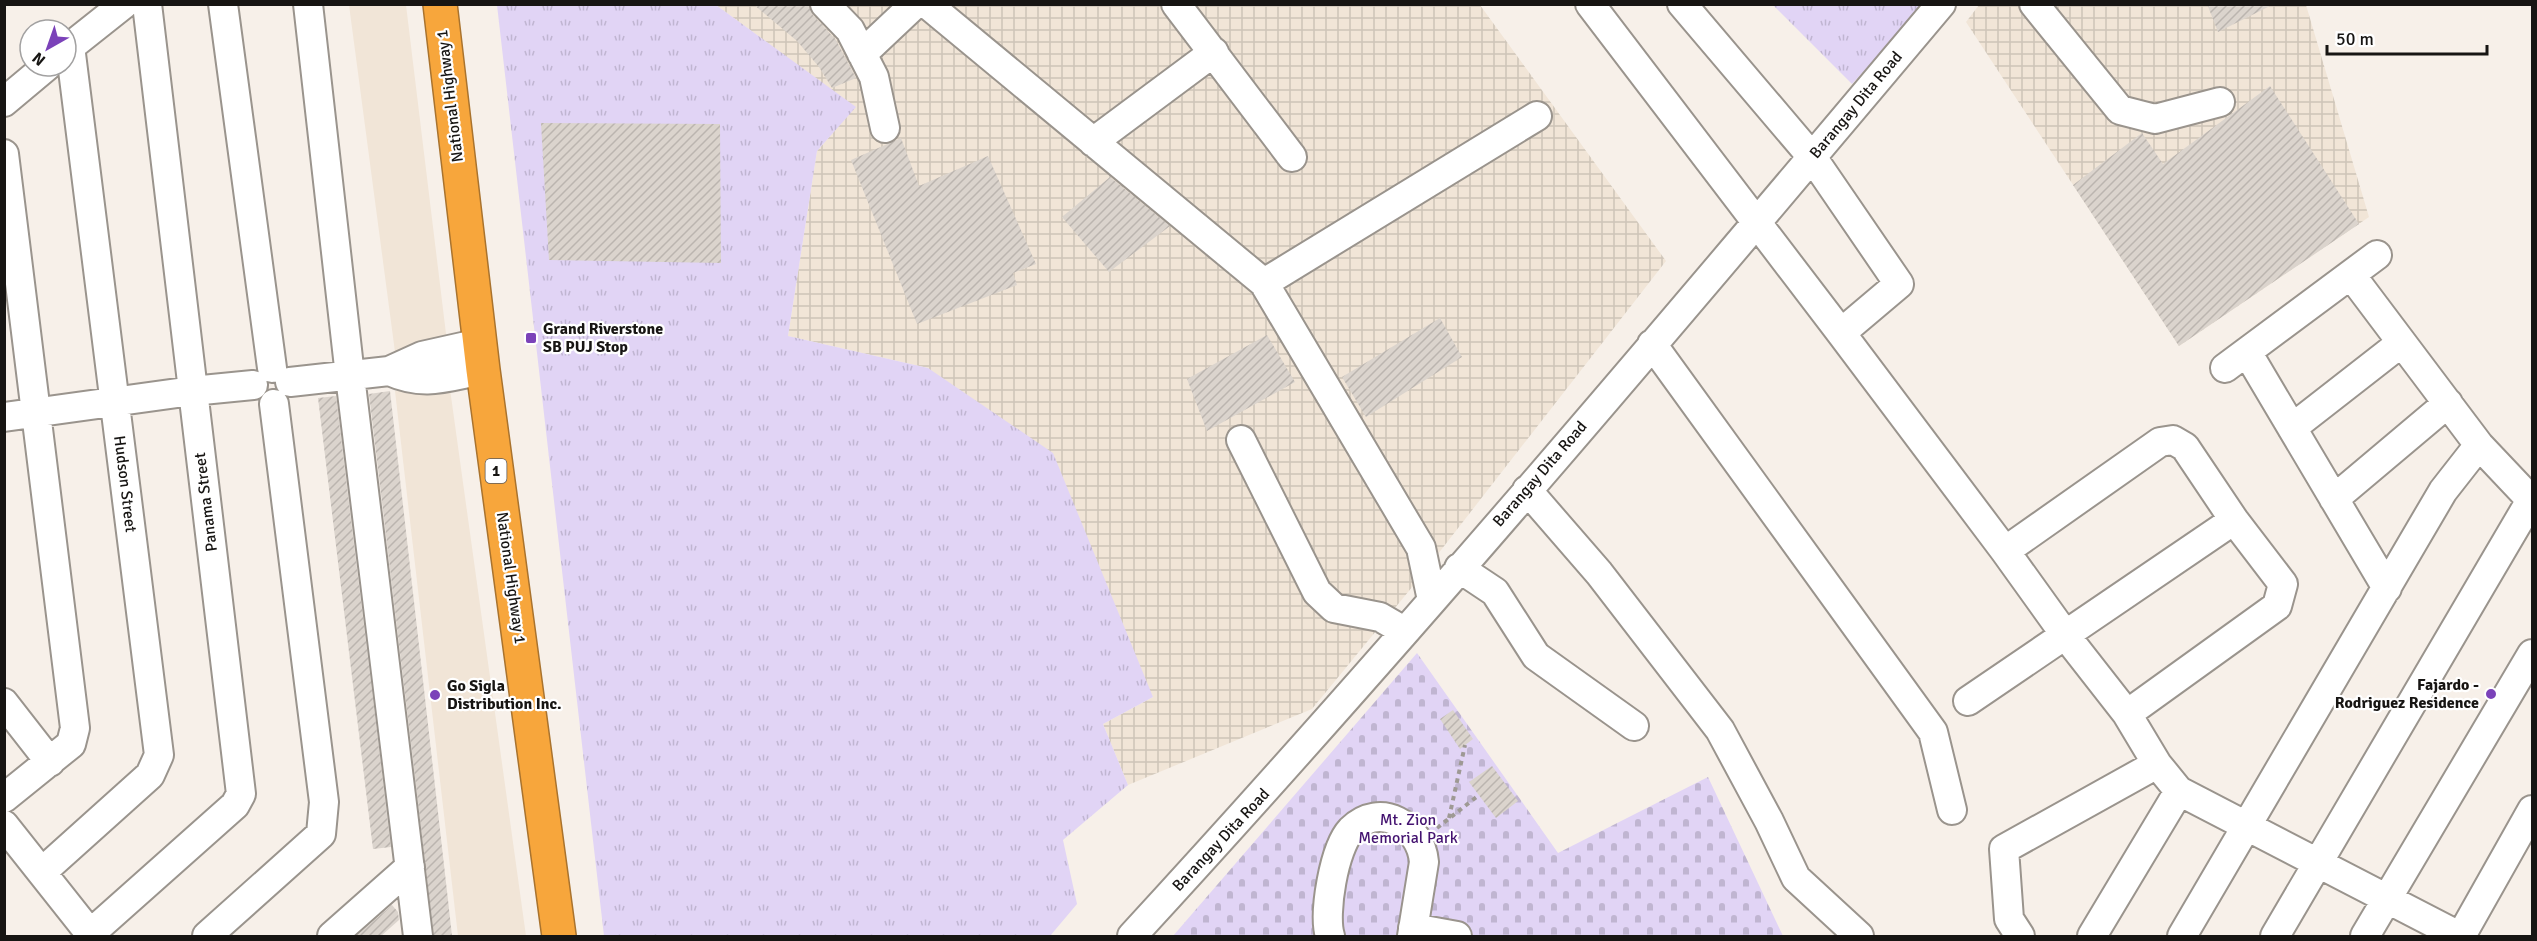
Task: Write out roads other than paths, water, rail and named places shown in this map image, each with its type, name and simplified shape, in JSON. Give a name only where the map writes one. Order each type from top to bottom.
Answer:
[{"type":"highway","name":"National Highway 1","points":[[440,4],[481,357],[560,936]]},
{"type":"street","points":[[78,40],[124,4]]},
{"type":"street","name":"Panama Street","points":[[91,935],[235,805],[241,794],[147,4]]},
{"type":"street","points":[[207,936],[321,834],[324,801],[223,4]]},
{"type":"street","points":[[308,4],[350,376],[418,936]]},
{"type":"street","points":[[825,4],[850,30],[874,77],[885,128]]},
{"type":"street","points":[[862,54],[915,4]]},
{"type":"street","points":[[927,4],[1264,283],[1421,548],[1432,600]]},
{"type":"street","points":[[1176,4],[1292,157]]},
{"type":"street","points":[[1590,4],[2127,714],[2157,764],[2179,791],[2460,936],[2532,810]]},
{"type":"street","points":[[1682,4],[1812,157],[1899,284],[1841,333]]},
{"type":"street","name":"Barangay Dita Road","points":[[1132,936],[1277,778],[1432,600],[1941,4]]},
{"type":"street","points":[[2034,4],[2120,110],[2156,119],[2220,102]]},
{"type":"street","points":[[1093,142],[1214,52]]},
{"type":"street","points":[[4,102],[32,78]]},
{"type":"street","name":"Hudson Street","points":[[42,872],[150,775],[159,755],[72,78]]},
{"type":"street","points":[[1264,283],[1537,116]]},
{"type":"street","points":[[4,154],[75,728],[71,744],[4,798]]},
{"type":"street","points":[[2225,368],[2378,255]]},
{"type":"street","points":[[2275,936],[2320,864],[2532,500],[2479,445],[2351,275]]},
{"type":"street","points":[[2292,428],[2401,343]]},
{"type":"street","points":[[1652,344],[1933,732],[1952,810]]},
{"type":"street","points":[[2247,352],[2386,588]]},
{"type":"street","points":[[4,417],[192,391],[272,385],[389,371],[422,356],[481,357]]},
{"type":"street","points":[[2334,499],[2448,403]]},
{"type":"street","points":[[1241,440],[1317,592],[1334,608],[1380,617],[1404,631]]},
{"type":"street","points":[[2005,551],[2160,442],[2173,440],[2184,447],[2234,520],[2283,584],[2277,606],[2127,714]]},
{"type":"street","points":[[2182,936],[2444,491],[2479,445]]},
{"type":"street","points":[[1527,490],[1599,573],[1720,730],[1769,821],[1796,878],[1859,936]]},
{"type":"street","points":[[1968,701],[2234,520]]},
{"type":"street","points":[[1459,568],[1495,592],[1536,656],[1634,726]]},
{"type":"street","points":[[2365,936],[2532,654]]},
{"type":"street","points":[[4,703],[50,762]]},
{"type":"street","points":[[2020,936],[2009,919],[2004,849],[2157,764]]},
{"type":"street","points":[[2092,936],[2179,791]]},
{"type":"street","points":[[1330,936],[1327,911],[1340,849],[1345,838],[1361,823],[1383,818],[1394,820],[1413,831],[1423,851],[1424,862],[1412,932],[1457,936]]},
{"type":"street","points":[[4,825],[91,935]]},
{"type":"street","points":[[332,936],[410,867]]},
{"type":"place","name":"Grand Riverstone SB PUJ Stop","points":[[531,338]]},
{"type":"place","name":"Fajardo - Rodriguez Residence","points":[[2491,694]]},
{"type":"place","name":"Go Sigla Distribution Inc.","points":[[435,695]]},
{"type":"park label","name":"Mt. Zion Memorial Park","points":[[1408,829]]}]
